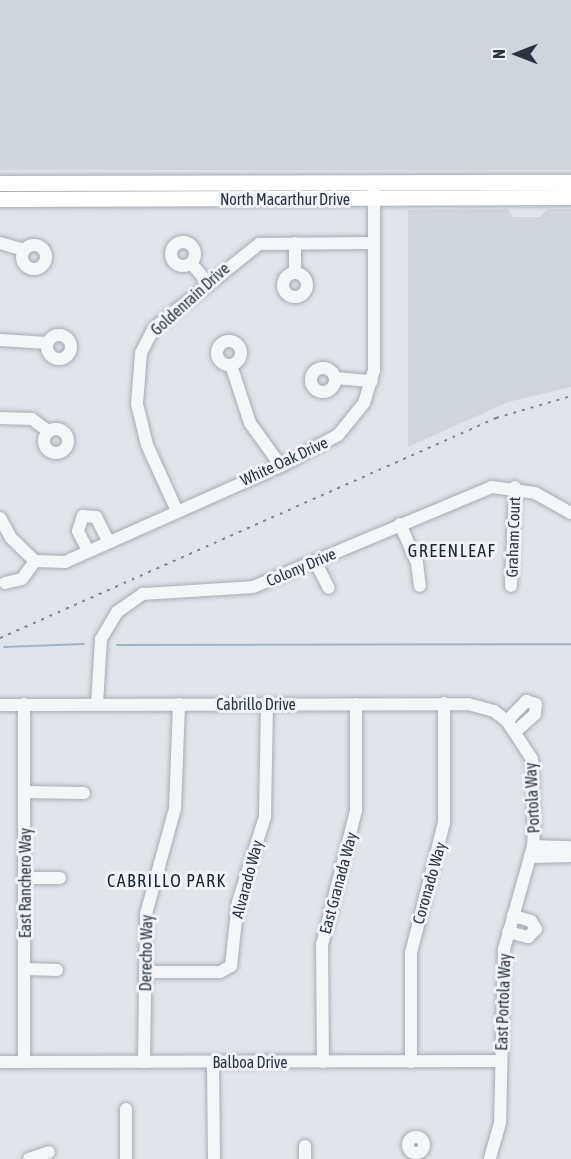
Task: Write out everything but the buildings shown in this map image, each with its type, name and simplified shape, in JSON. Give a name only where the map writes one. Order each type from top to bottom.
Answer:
[{"type":"main road","name":"North Macarthur Drive","points":[[0,183],[571,182]]},
{"type":"main road","name":"North Macarthur Drive","points":[[0,199],[571,197]]},
{"type":"street","name":"White Oak Drive","points":[[35,561],[52,564],[88,551],[281,466],[338,435],[364,403],[372,381],[374,182]]},
{"type":"street","points":[[0,243],[24,250]]},
{"type":"street","points":[[295,243],[295,273]]},
{"type":"street","name":"Goldenrain Drive","points":[[177,510],[140,425],[138,366],[153,329],[207,282],[259,244],[374,243]]},
{"type":"street","points":[[191,263],[207,282]]},
{"type":"street","points":[[0,340],[47,343]]},
{"type":"street","points":[[231,365],[250,423],[281,466]]},
{"type":"street","points":[[335,378],[372,381]]},
{"type":"street","points":[[0,418],[32,419],[48,431]]},
{"type":"street","name":"Colony Drive","points":[[97,704],[101,639],[108,623],[129,602],[156,591],[253,587],[478,490],[515,487],[571,513]]},
{"type":"street","name":"Graham Court","points":[[511,586],[515,487]]},
{"type":"street","points":[[88,551],[78,531],[83,516],[96,517],[108,541]]},
{"type":"street","points":[[0,518],[10,538],[35,561],[22,579],[5,583]]},
{"type":"street","points":[[400,524],[417,563],[420,586]]},
{"type":"street","points":[[315,561],[329,588]]},
{"type":"street","points":[[507,721],[526,701],[536,704],[535,714],[516,731]]},
{"type":"street","name":"Cabrillo Drive","points":[[0,705],[444,703],[481,706],[507,721]]},
{"type":"street","name":"Coronado Way","points":[[411,1062],[411,953],[444,823],[444,703]]},
{"type":"street","name":"East Ranchero Way","points":[[24,704],[26,969],[24,1062]]},
{"type":"street","name":"Derecho Way","points":[[144,1062],[149,894],[178,787],[179,704]]},
{"type":"street","name":"Alvarado Way","points":[[145,972],[220,972],[231,966],[238,903],[265,817],[267,704]]},
{"type":"street","name":"East Granada Way","points":[[323,1062],[322,945],[356,811],[356,704]]},
{"type":"street","name":"Portola Way","points":[[507,721],[516,731],[532,759],[532,852]]},
{"type":"street","points":[[24,792],[84,793]]},
{"type":"street","points":[[532,852],[571,847]]},
{"type":"street","points":[[532,852],[571,856]]},
{"type":"street","name":"East Portola Way","points":[[490,1159],[500,1123],[501,972],[508,932],[532,852]]},
{"type":"street","points":[[25,878],[60,878]]},
{"type":"street","points":[[508,932],[528,937],[536,929],[531,921],[513,916]]},
{"type":"street","points":[[26,969],[57,970]]},
{"type":"street","name":"Balboa Drive","points":[[0,1062],[500,1062]]},
{"type":"street","points":[[213,1062],[214,1159]]},
{"type":"street","points":[[126,1109],[126,1159]]},
{"type":"street","points":[[305,1146],[305,1159]]},
{"type":"street","points":[[29,1159],[49,1152]]},
{"type":"shaded area","points":[[0,0],[571,0],[571,170],[0,170]]},
{"type":"shaded area","points":[[508,209],[513,217],[540,217],[547,209],[571,209],[571,387],[508,402],[408,447],[408,210]]},
{"type":"waterway","points":[[4,647],[84,644]]},
{"type":"waterway","points":[[117,645],[571,644]]},
{"type":"railway","points":[[0,638],[496,418],[571,396]]},
{"type":"district","name":"GREENLEAF","points":[[452,551]]},
{"type":"district","name":"CABRILLO PARK","points":[[167,881]]}]
